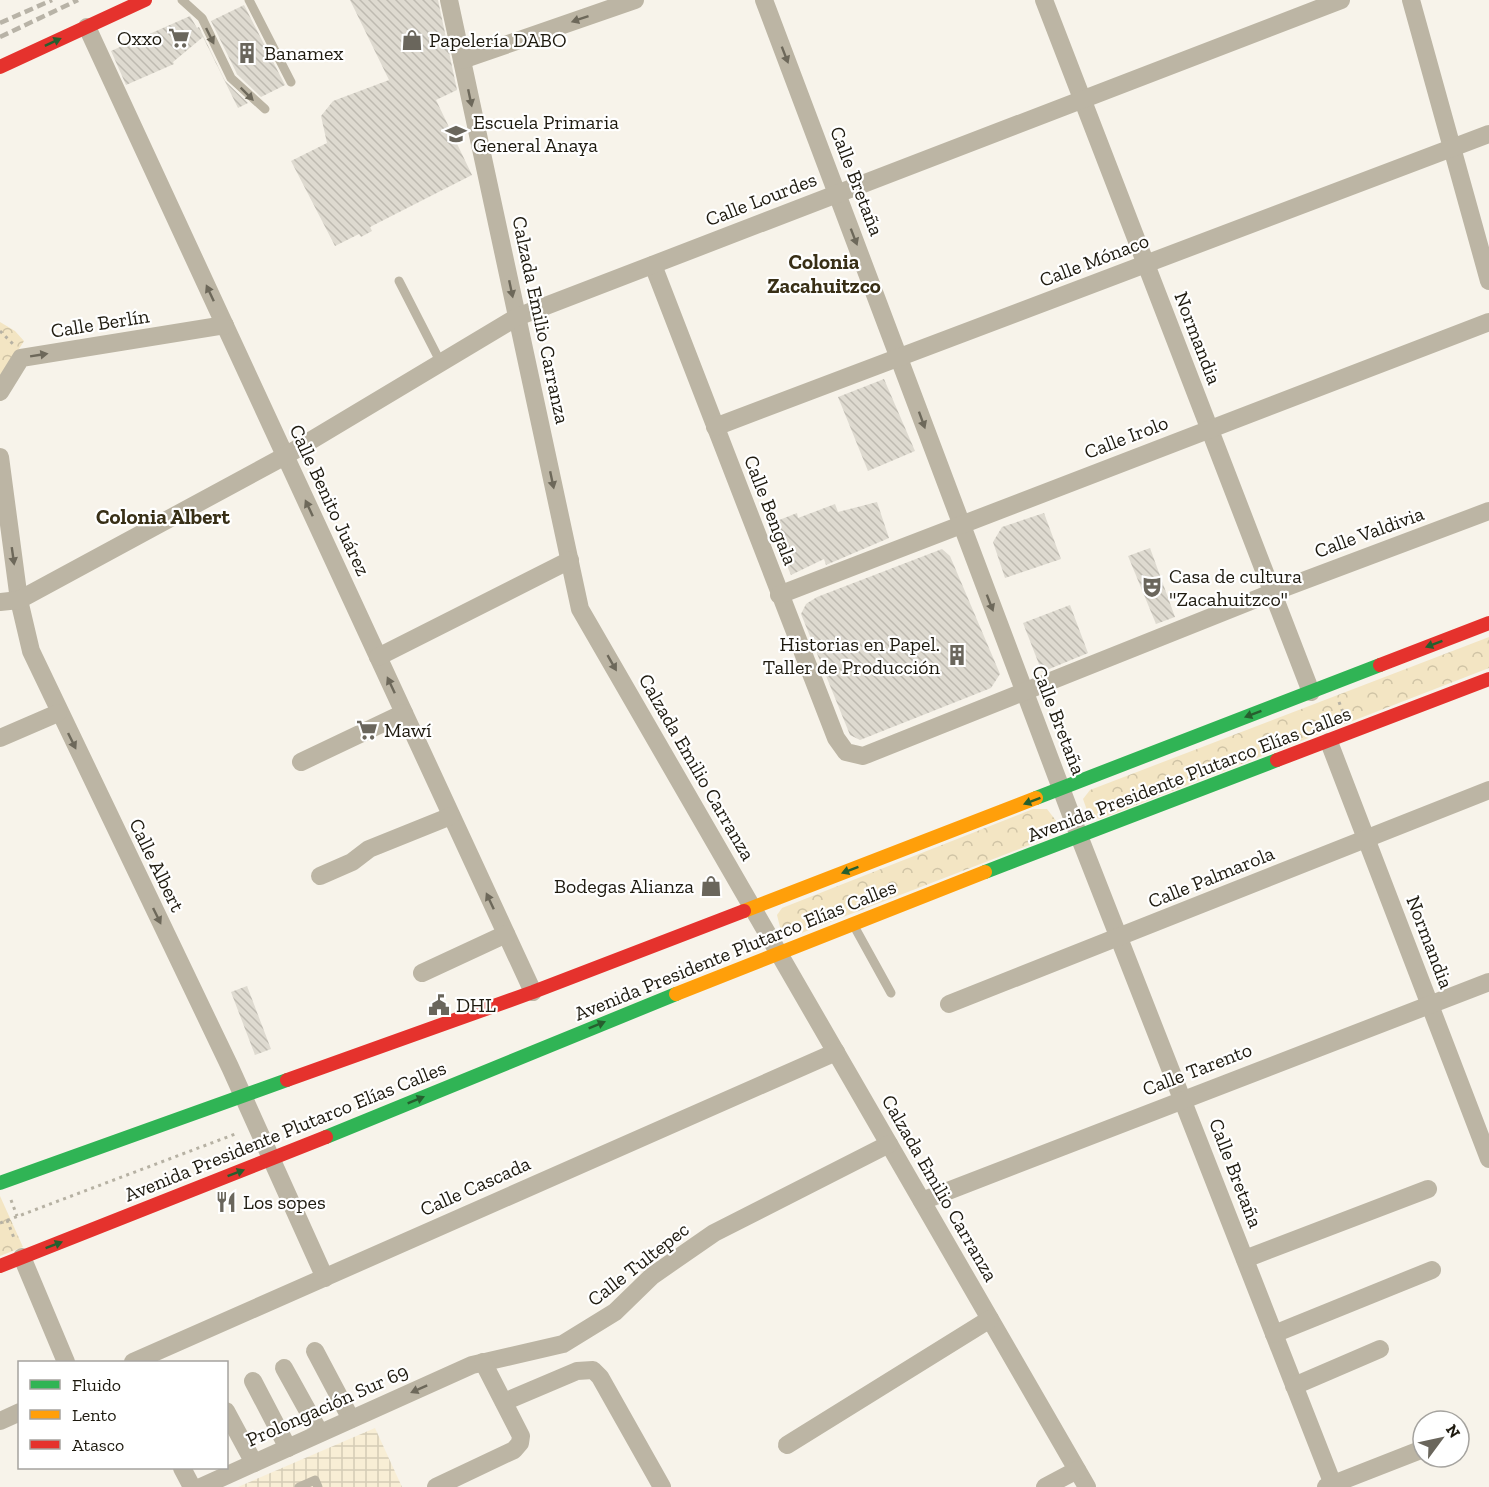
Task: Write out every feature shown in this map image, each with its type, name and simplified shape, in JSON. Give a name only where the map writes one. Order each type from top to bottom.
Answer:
[{"type":"main road","points":[[0,67],[144,0]]},
{"type":"main road","name":"Avenida Presidente Plutarco Elías Calles","points":[[0,1183],[532,992],[1489,623]]},
{"type":"main road","name":"Avenida Presidente Plutarco Elías Calles","points":[[0,1266],[270,1160],[777,952],[1351,734],[1489,679]]},
{"type":"street","name":"Calzada Emilio Carranza","points":[[449,0],[580,609],[1087,1487]]},
{"type":"street","points":[[462,60],[635,0]]},
{"type":"street","name":"Calle Bretaña","points":[[764,0],[1078,836],[1184,1098],[1331,1486]]},
{"type":"street","name":"Normandia","points":[[1044,0],[1311,692]]},
{"type":"street","name":"Calle Lourdes","points":[[19,600],[285,456],[517,316],[1341,0]]},
{"type":"street","points":[[1410,0],[1489,281]]},
{"type":"street","name":"Calle Benito Juárez","points":[[87,27],[532,992]]},
{"type":"street","name":"Calle Mónaco","points":[[715,427],[1489,134]]},
{"type":"street","name":"Calle Bengala","points":[[652,265],[836,738],[846,752],[863,756]]},
{"type":"street","name":"Calle Irolo","points":[[779,595],[1489,322]]},
{"type":"street","name":"Calle Berlín","points":[[0,392],[21,358],[225,325]]},
{"type":"street","name":"Calle Albert","points":[[0,457],[19,600],[31,651],[58,713],[243,1096],[325,1278]]},
{"type":"street","name":"Calle Valdivia","points":[[863,756],[1271,592],[1489,511]]},
{"type":"street","points":[[378,657],[570,560]]},
{"type":"street","points":[[0,602],[19,600]]},
{"type":"street","points":[[0,738],[58,713]]},
{"type":"street","points":[[301,762],[404,713]]},
{"type":"street","name":"Normandia","points":[[1329,742],[1489,1159]]},
{"type":"street","name":"Calle Palmarola","points":[[949,1004],[1489,790]]},
{"type":"street","points":[[320,876],[352,862],[369,849],[452,816]]},
{"type":"street","points":[[422,973],[506,934]]},
{"type":"street","name":"Calle Tarento","points":[[922,1201],[1489,982]]},
{"type":"street","name":"Calle Cascada","points":[[135,1361],[836,1052]]},
{"type":"street","name":"Calle Tultepec","points":[[478,1363],[563,1344],[582,1334],[615,1312],[652,1276],[714,1233],[889,1144]]},
{"type":"street","points":[[1245,1258],[1428,1189]]},
{"type":"street","points":[[22,1257],[66,1361]]},
{"type":"street","points":[[1274,1334],[1432,1270]]},
{"type":"street","points":[[787,1445],[990,1319]]},
{"type":"street","points":[[1294,1386],[1380,1349]]},
{"type":"street","points":[[315,1351],[351,1419]]},
{"type":"street","points":[[436,1487],[514,1450],[520,1443],[521,1436],[504,1402],[478,1363]]},
{"type":"street","name":"Prolongación Sur 69","points":[[201,1487],[219,1473],[254,1463],[478,1363]]},
{"type":"street","points":[[284,1368],[320,1433]]},
{"type":"street","points":[[504,1402],[577,1371],[593,1370],[600,1377],[662,1487]]},
{"type":"street","points":[[253,1382],[288,1448]]},
{"type":"street","points":[[0,1421],[18,1413]]},
{"type":"street","points":[[228,1415],[254,1463]]},
{"type":"street","points":[[1331,1486],[1411,1454]]},
{"type":"street","points":[[183,1469],[192,1487]]},
{"type":"street","points":[[1045,1487],[1077,1470]]},
{"type":"lane","points":[[182,0],[202,18],[231,78],[265,109]]},
{"type":"lane","points":[[249,0],[291,82]]},
{"type":"lane","points":[[399,281],[441,363]]},
{"type":"lane","points":[[853,924],[891,993]]},
{"type":"lane","points":[[299,1487],[315,1480],[318,1487]]},
{"type":"path","points":[[1332,684],[1351,734]]},
{"type":"path","points":[[0,1223],[238,1133]]},
{"type":"shaded area","points":[[375,1428],[402,1487],[238,1487]]},
{"type":"green space","points":[[0,322],[15,331],[24,341],[0,379]]},
{"type":"green space","points":[[1489,637],[1489,668],[1100,819],[1089,816],[1083,799],[1090,790]]},
{"type":"green space","points":[[1033,809],[1047,809],[1057,822],[1057,828],[1048,838],[799,934],[781,931],[777,915],[782,908]]},
{"type":"green space","points":[[0,1196],[23,1247],[0,1256]]},
{"type":"building","points":[[350,0],[438,0],[457,90],[436,100],[472,175],[370,227],[372,231],[361,237],[359,234],[335,246],[291,161],[327,143],[321,116],[333,101],[389,80]]},
{"type":"building","points":[[244,5],[285,85],[261,97],[237,74],[211,21]]},
{"type":"building","points":[[190,16],[197,28],[199,27],[225,81],[248,103],[238,108],[203,37],[173,62],[174,64],[126,85],[111,51]]},
{"type":"building","points":[[884,379],[915,451],[868,471],[838,397]]},
{"type":"building","points":[[877,502],[889,538],[826,565],[824,559],[791,575],[769,524],[797,513],[798,518],[835,504],[838,512]]},
{"type":"building","points":[[1044,513],[1061,559],[1005,578],[993,542],[1002,527]]},
{"type":"building","name":"Casa de cultura \"Zacahuitzco\"","points":[[1150,548],[1175,617],[1156,624],[1128,556]]},
{"type":"building","points":[[942,549],[950,556],[1000,674],[991,688],[860,740],[850,735],[801,614],[806,604],[817,597]]},
{"type":"building","points":[[1070,605],[1088,653],[1042,672],[1023,623]]},
{"type":"building","points":[[247,986],[271,1049],[255,1055],[231,992]]},
{"type":"railway","points":[[0,23],[52,0]]},
{"type":"railway","points":[[0,37],[78,0]]},
{"type":"traffic: fast","points":[[1036,798],[1380,665]]},
{"type":"traffic: fast","points":[[985,872],[1277,760]]},
{"type":"traffic: fast","points":[[326,1137],[676,994]]},
{"type":"traffic: fast","points":[[0,1183],[287,1080]]},
{"type":"traffic: slow","points":[[744,911],[1036,798]]},
{"type":"traffic: slow","points":[[676,994],[985,872]]},
{"type":"traffic: jam","points":[[0,67],[145,0]]},
{"type":"traffic: jam","points":[[1380,665],[1489,623]]},
{"type":"traffic: jam","points":[[1277,760],[1489,679]]},
{"type":"traffic: jam","points":[[287,1080],[533,992],[744,911]]},
{"type":"traffic: jam","points":[[0,1266],[326,1137]]},
{"type":"place","name":"Oxxo","points":[[179,38]]},
{"type":"place","name":"Papelería DABO","points":[[412,40]]},
{"type":"place","name":"Banamex","points":[[247,53]]},
{"type":"place","name":"Escuela Primaria General Anaya","points":[[456,134]]},
{"type":"place","name":"Casa de cultura \"Zacahuitzco\"","points":[[1152,587]]},
{"type":"place","name":"Historias en Papel. Taller de Producción","points":[[957,655]]},
{"type":"place","name":"Mawí","points":[[367,730]]},
{"type":"place","name":"Bodegas Alianza","points":[[711,886]]},
{"type":"place","name":"DHL","points":[[439,1005]]},
{"type":"place","name":"Los sopes","points":[[226,1202]]},
{"type":"district","name":"Colonia Zacahuitzco","points":[[824,274]]},
{"type":"district","name":"Colonia Albert","points":[[163,517]]}]
